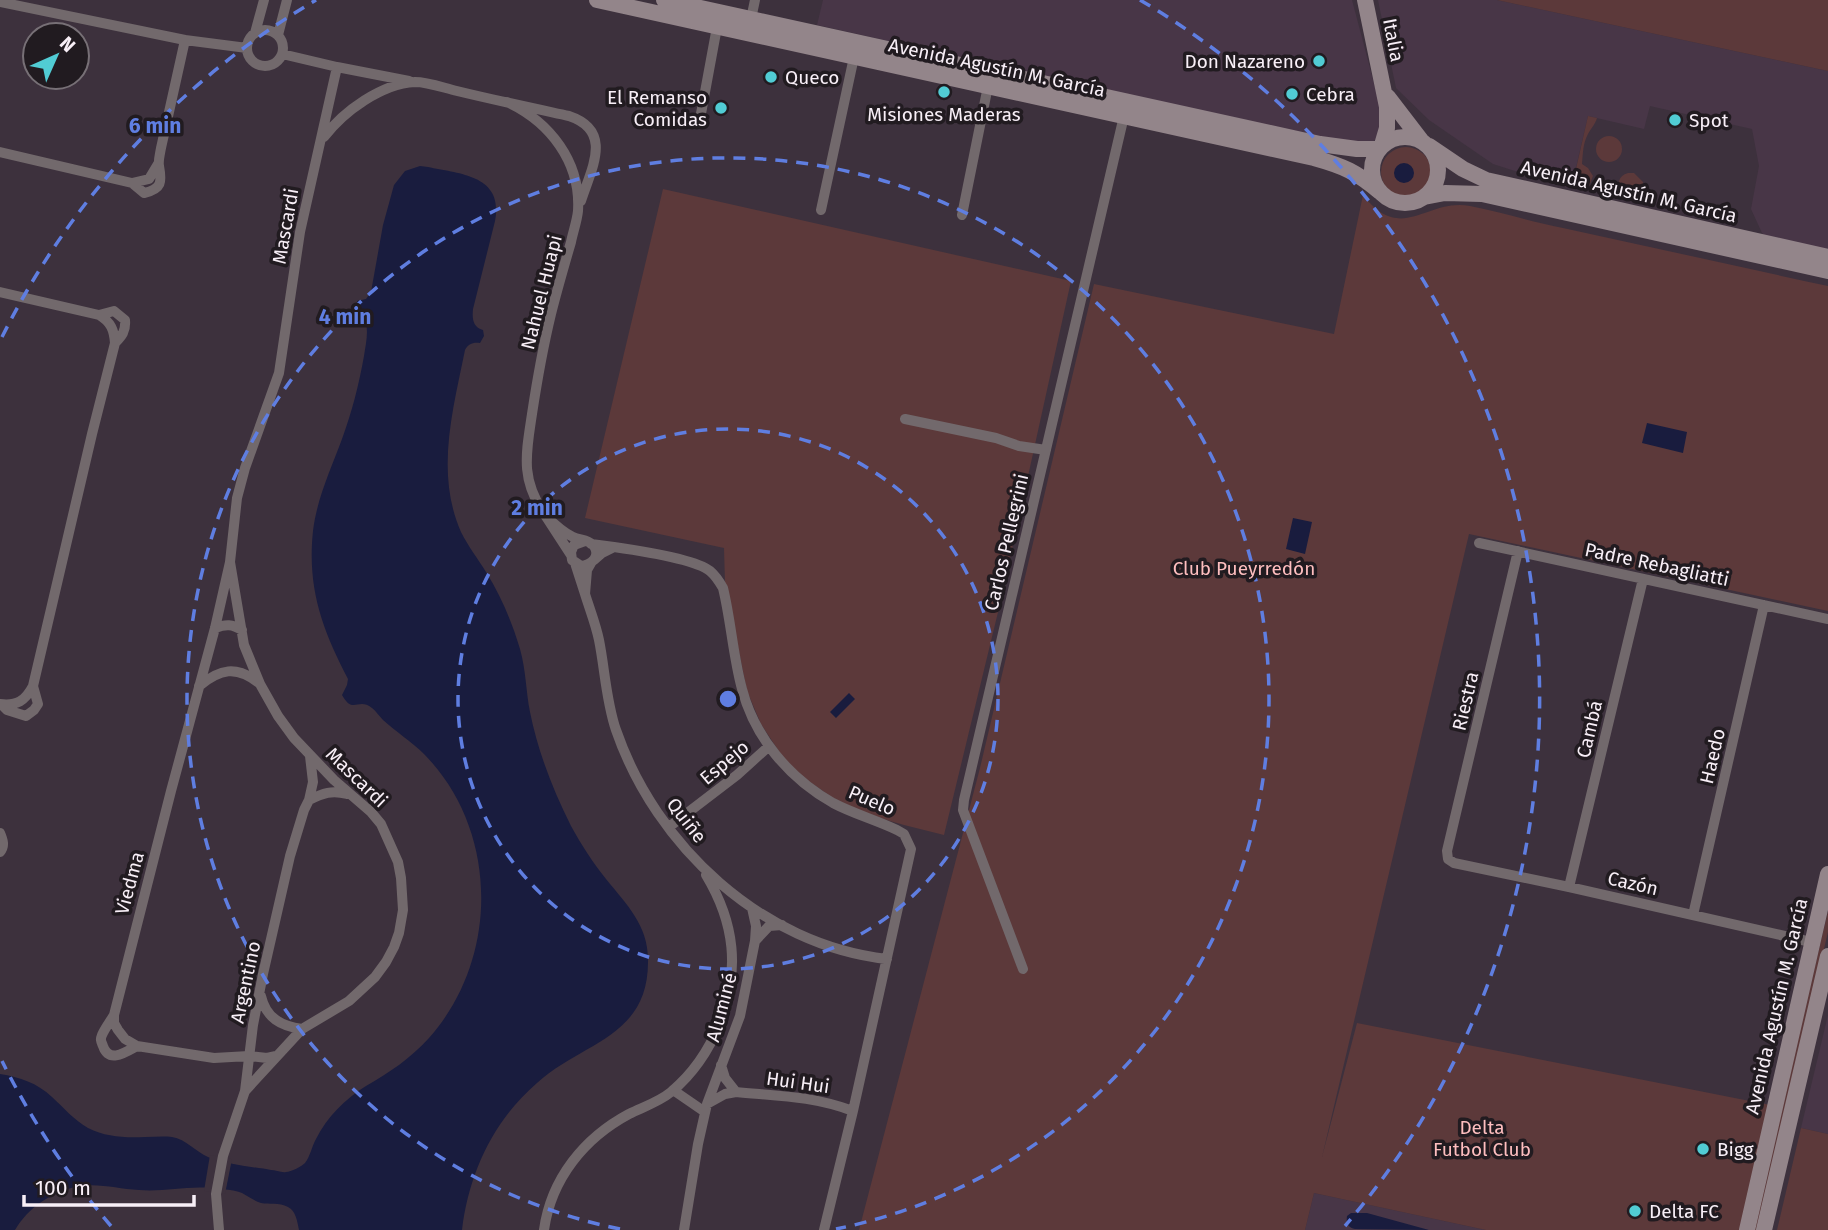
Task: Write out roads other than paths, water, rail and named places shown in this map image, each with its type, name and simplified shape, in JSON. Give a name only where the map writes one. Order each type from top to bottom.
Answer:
[{"type":"main road","name":"Avenida Agustín M. García","points":[[597,0],[1336,164],[1352,170],[1380,192]]},
{"type":"main road","name":"Avenida Agustín M. García","points":[[664,0],[1321,144],[1357,149],[1380,147]]},
{"type":"main road","name":"Italia","points":[[1365,0],[1388,116],[1380,147]]},
{"type":"main road","name":"Italia","points":[[1383,89],[1425,144]]},
{"type":"main road","points":[[1401,136],[1412,136],[1425,144],[1435,155],[1438,175],[1433,187],[1424,197],[1409,203],[1399,202],[1380,192],[1372,173],[1380,147],[1401,136]]},
{"type":"main road","name":"Avenida Agustín M. García","points":[[1425,144],[1463,170],[1486,180],[1828,257]]},
{"type":"main road","name":"Avenida Agustín M. García","points":[[1424,197],[1445,193],[1482,194],[1828,271]]},
{"type":"main road","name":"Avenida Agustín M. García","points":[[1747,1230],[1828,874]]},
{"type":"main road","name":"Avenida Agustín M. García","points":[[1764,1230],[1828,956]]},
{"type":"street","points":[[255,33],[265,29],[278,35],[283,44],[282,54],[274,64],[262,65],[251,59],[247,48],[255,33],[264,0]]},
{"type":"street","points":[[278,35],[287,0]]},
{"type":"street","points":[[751,19],[755,0]]},
{"type":"street","points":[[0,2],[185,40],[247,48]]},
{"type":"street","points":[[700,119],[717,27]]},
{"type":"street","points":[[0,152],[132,183],[144,193],[154,190],[161,180],[158,164],[185,40]]},
{"type":"street","points":[[282,54],[417,82]]},
{"type":"street","points":[[821,210],[854,57]]},
{"type":"street","name":"Mascardi","points":[[230,562],[237,498],[242,478],[279,373],[300,232],[337,67]]},
{"type":"street","name":"Mascardi","points":[[321,142],[335,123],[350,110],[390,88],[417,82],[569,116],[582,120],[590,127],[596,143],[596,153],[578,214]]},
{"type":"street","points":[[962,215],[988,86]]},
{"type":"street","name":"Nahuel Huapi","points":[[507,102],[534,117],[564,151],[578,194],[578,214],[551,316],[525,458],[528,482],[537,505],[573,559]]},
{"type":"street","name":"Carlos Pellegrini","points":[[1023,970],[963,810],[964,800],[1124,116]]},
{"type":"street","points":[[0,292],[99,315],[111,323],[115,343],[33,686],[22,702],[1,704]]},
{"type":"street","points":[[905,419],[1046,450]]},
{"type":"street","points":[[545,515],[568,535],[588,542],[596,553],[593,562],[585,566],[573,559],[574,545],[588,542]]},
{"type":"street","name":"Puelo","points":[[588,542],[702,566],[718,579],[726,602],[742,690],[753,720],[768,747],[811,789],[852,812],[904,834],[911,849],[824,1230]]},
{"type":"street","name":"Padre Rebagliatti","points":[[1479,543],[1828,619]]},
{"type":"street","points":[[585,594],[587,570],[602,553],[614,547]]},
{"type":"street","name":"Riestra","points":[[1448,859],[1447,851],[1518,551]]},
{"type":"street","name":"Quiñe","points":[[573,559],[598,638],[608,701],[618,737],[646,794],[668,827],[721,885],[752,908],[782,925],[834,948],[887,959]]},
{"type":"street","points":[[230,562],[208,654],[210,663],[214,668],[223,671],[249,675],[260,684]]},
{"type":"street","points":[[230,562],[248,656],[243,669],[237,672]]},
{"type":"street","name":"Cambá","points":[[1569,887],[1643,579]]},
{"type":"street","name":"Haedo","points":[[1693,915],[1764,605]]},
{"type":"street","points":[[215,628],[226,624],[242,630]]},
{"type":"street","name":"Viedma","points":[[137,1046],[121,1055],[112,1056],[105,1052],[101,1037],[114,1014],[208,654]]},
{"type":"street","name":"Mascardi","points":[[248,656],[260,684],[294,738],[381,824],[398,862],[401,878],[403,910],[399,933],[386,962],[362,990],[332,1012],[302,1028]]},
{"type":"street","points":[[199,686],[223,671]]},
{"type":"street","name":"Espejo","points":[[668,827],[720,789],[768,747]]},
{"type":"street","name":"Argentino","points":[[245,1091],[260,991],[290,856],[313,782],[310,756]]},
{"type":"street","points":[[309,800],[329,792],[352,796]]},
{"type":"street","points":[[0,833],[3,849],[0,852]]},
{"type":"street","name":"Cazón","points":[[1448,859],[1454,863],[1811,942]]},
{"type":"street","points":[[544,1230],[548,1207],[557,1186],[578,1154],[612,1124],[662,1099],[673,1090],[691,1073],[714,1038],[731,986],[733,964],[725,917],[715,890],[696,860]]},
{"type":"street","points":[[725,917],[731,904],[741,901]]},
{"type":"street","name":"Aluminé","points":[[684,1230],[706,1108],[740,1016],[755,942],[756,926],[752,908]]},
{"type":"street","points":[[755,942],[769,926],[782,925]]},
{"type":"street","points":[[260,991],[263,1007],[271,1017],[289,1027],[302,1028]]},
{"type":"street","points":[[114,1014],[114,1023],[118,1030],[125,1039],[137,1046],[214,1058],[276,1056]]},
{"type":"street","points":[[219,1230],[216,1194],[223,1156],[245,1091],[302,1028]]},
{"type":"street","points":[[673,1090],[706,1108],[725,1094],[736,1092],[725,1078],[722,1065]]},
{"type":"street","name":"Hui Hui","points":[[736,1092],[823,1101],[853,1111]]},
{"type":"water","points":[[1404,163],[1411,166],[1414,173],[1411,180],[1404,183],[1397,180],[1394,173],[1397,166]]},
{"type":"water","points":[[420,166],[477,179],[493,194],[496,206],[495,221],[473,309],[474,322],[483,330],[484,336],[480,343],[471,344],[465,350],[449,441],[449,487],[453,510],[461,532],[506,609],[522,657],[533,727],[558,799],[587,853],[641,927],[648,962],[645,987],[637,1007],[625,1023],[537,1083],[508,1114],[477,1168],[470,1188],[462,1230],[299,1230],[297,1220],[288,1207],[261,1203],[234,1191],[201,1188],[148,1190],[91,1185],[57,1193],[33,1208],[15,1230],[0,1230],[0,1074],[34,1084],[78,1121],[95,1131],[123,1137],[172,1137],[214,1159],[288,1172],[305,1163],[320,1131],[344,1103],[399,1065],[429,1038],[452,1006],[469,971],[478,933],[481,894],[477,856],[466,819],[449,785],[424,754],[372,708],[363,704],[349,704],[342,695],[348,679],[318,608],[312,571],[313,531],[318,507],[349,419],[364,356],[366,325],[363,315],[356,312],[357,301],[366,299],[371,292],[383,225],[394,185],[405,171]]},
{"type":"water","points":[[1647,423],[1687,432],[1683,453],[1642,443]]},
{"type":"water","points":[[1293,518],[1312,522],[1305,554],[1286,549]]},
{"type":"water","points":[[849,693],[855,699],[836,718],[830,712]]},
{"type":"water","points":[[1351,1213],[1367,1213],[1429,1230],[1355,1229],[1347,1223],[1347,1216]]},
{"type":"place","name":"Don Nazareno","points":[[1319,61]]},
{"type":"place","name":"Queco","points":[[771,77]]},
{"type":"place","name":"Misiones Maderas","points":[[944,92]]},
{"type":"place","name":"Cebra","points":[[1292,94]]},
{"type":"place","name":"El Remanso Comidas","points":[[721,108]]},
{"type":"place","name":"Spot","points":[[1675,120]]},
{"type":"place","name":"Bigg","points":[[1703,1149]]},
{"type":"place","name":"Delta FC","points":[[1635,1211]]},
{"type":"park label","name":"Club Pueyrredón","points":[[1244,568]]},
{"type":"park label","name":"Delta Futbol Club","points":[[1482,1138]]}]
